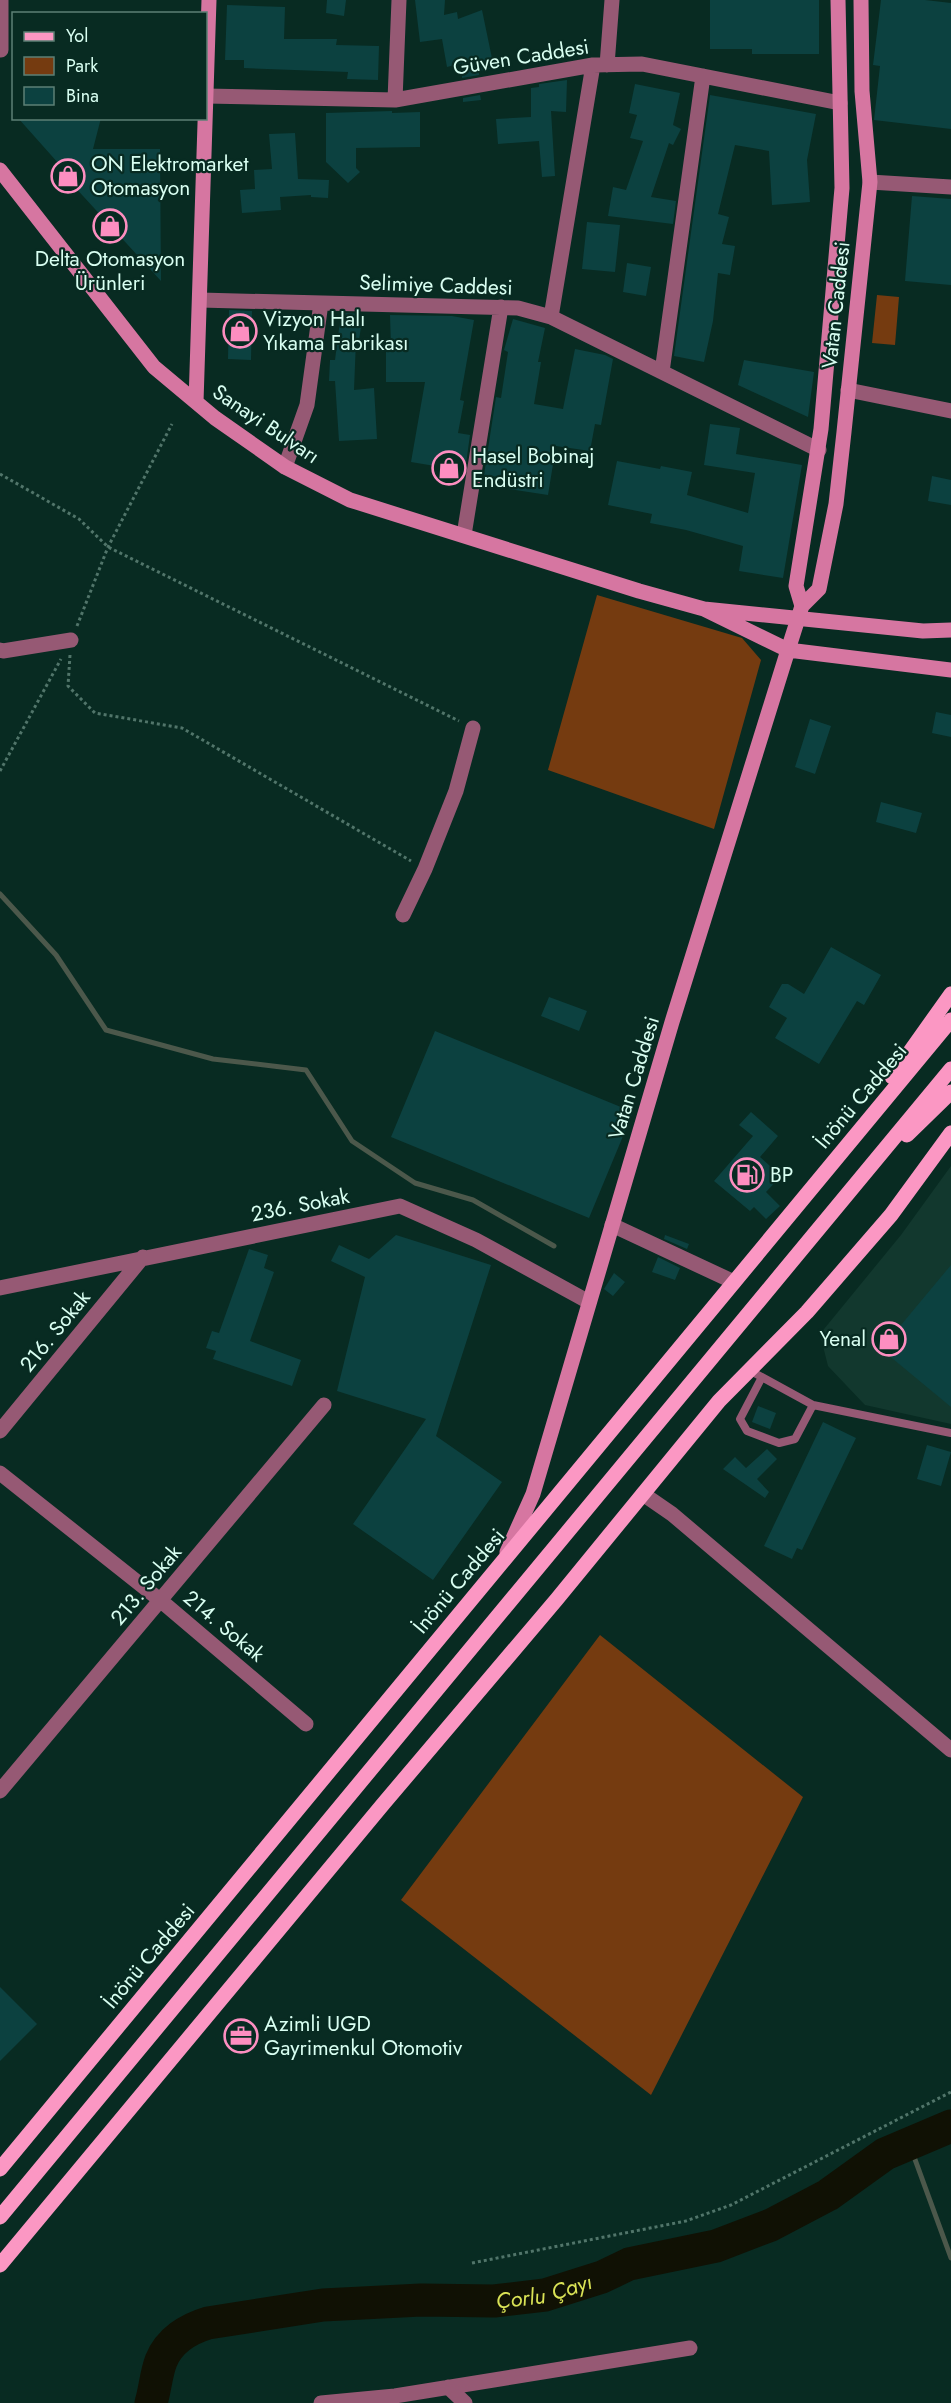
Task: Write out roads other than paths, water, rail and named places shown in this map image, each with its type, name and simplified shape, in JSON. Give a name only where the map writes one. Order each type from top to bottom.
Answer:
[{"type":"main road","points":[[207,45],[209,0]]},
{"type":"main road","name":"Vatan Caddesi","points":[[800,612],[796,586],[819,450],[842,188],[838,0]]},
{"type":"main road","name":"Vatan Caddesi","points":[[503,1561],[533,1494],[672,1022],[800,612],[819,589],[836,504],[870,182],[862,91],[861,0]]},
{"type":"main road","points":[[196,402],[205,120]]},
{"type":"main road","name":"Sanayi Bulvarı","points":[[2,178],[154,367],[215,418],[285,467],[350,500],[639,591],[704,609]]},
{"type":"main road","points":[[704,609],[800,612],[923,631],[951,630]]},
{"type":"main road","points":[[704,609],[788,650],[951,670]]},
{"type":"main road","points":[[827,1170],[951,994]]},
{"type":"main road","name":"İnönü Caddesi","points":[[0,2169],[951,1020]]},
{"type":"main road","points":[[0,2217],[951,1069]]},
{"type":"main road","points":[[851,1189],[951,1092]]},
{"type":"main road","points":[[0,2265],[719,1401],[756,1374],[891,1215],[951,1133]]},
{"type":"street","points":[[0,50],[1,0]]},
{"type":"street","points":[[396,100],[399,0]]},
{"type":"street","points":[[551,317],[612,0]]},
{"type":"street","name":"Güven Caddesi","points":[[207,96],[396,100],[600,65],[642,64],[840,104]]},
{"type":"street","points":[[662,372],[703,76]]},
{"type":"street","points":[[870,182],[951,187]]},
{"type":"street","name":"Selimiye Caddesi","points":[[200,300],[518,308],[551,317],[819,450]]},
{"type":"street","points":[[285,467],[307,405],[321,303]]},
{"type":"street","points":[[464,535],[501,307]]},
{"type":"street","points":[[848,390],[951,411]]},
{"type":"street","points":[[0,650],[71,640]]},
{"type":"street","points":[[403,915],[425,869],[456,791],[473,728]]},
{"type":"street","name":"236. Sokak","points":[[0,1288],[142,1257],[400,1206],[476,1240],[589,1302]]},
{"type":"street","points":[[612,1226],[734,1282]]},
{"type":"street","name":"216. Sokak","points":[[0,1431],[142,1257]]},
{"type":"street","name":"213. Sokak","points":[[0,1791],[324,1405]]},
{"type":"street","name":"214. Sokak","points":[[0,1473],[160,1600],[306,1724]]},
{"type":"street","points":[[643,1494],[672,1514],[951,1750]]},
{"type":"street","points":[[321,2403],[395,2396],[690,2348]]},
{"type":"street","points":[[448,2387],[465,2403]]},
{"type":"lane","points":[[813,1405],[795,1438],[779,1443],[747,1431],[740,1419],[756,1374],[813,1405],[951,1433]]},
{"type":"waterway","points":[[0,894],[56,955],[106,1030],[213,1059],[306,1070],[352,1141],[415,1183],[473,1200],[554,1246]]},
{"type":"waterway","name":"Çorlu Çayı","points":[[151,2403],[164,2354],[186,2332],[208,2323],[323,2305],[421,2300],[494,2301],[545,2295],[602,2277],[629,2264],[716,2246],[771,2225],[828,2195],[885,2154],[951,2126]]},
{"type":"waterway","points":[[909,2143],[951,2258]]},
{"type":"place","name":"ON Elektromarket Otomasyon","points":[[68,176]]},
{"type":"place","name":"Delta Otomasyon Ürünleri","points":[[110,226]]},
{"type":"place","name":"Vizyon Halı Yıkama Fabrikası","points":[[240,331]]},
{"type":"place","name":"Hasel Bobinaj Endüstri","points":[[449,468]]},
{"type":"place","name":"BP","points":[[747,1175]]},
{"type":"place","name":"Yenal","points":[[889,1339]]},
{"type":"place","name":"Azimli UGD Gayrimenkul Otomotiv","points":[[241,2036]]}]
